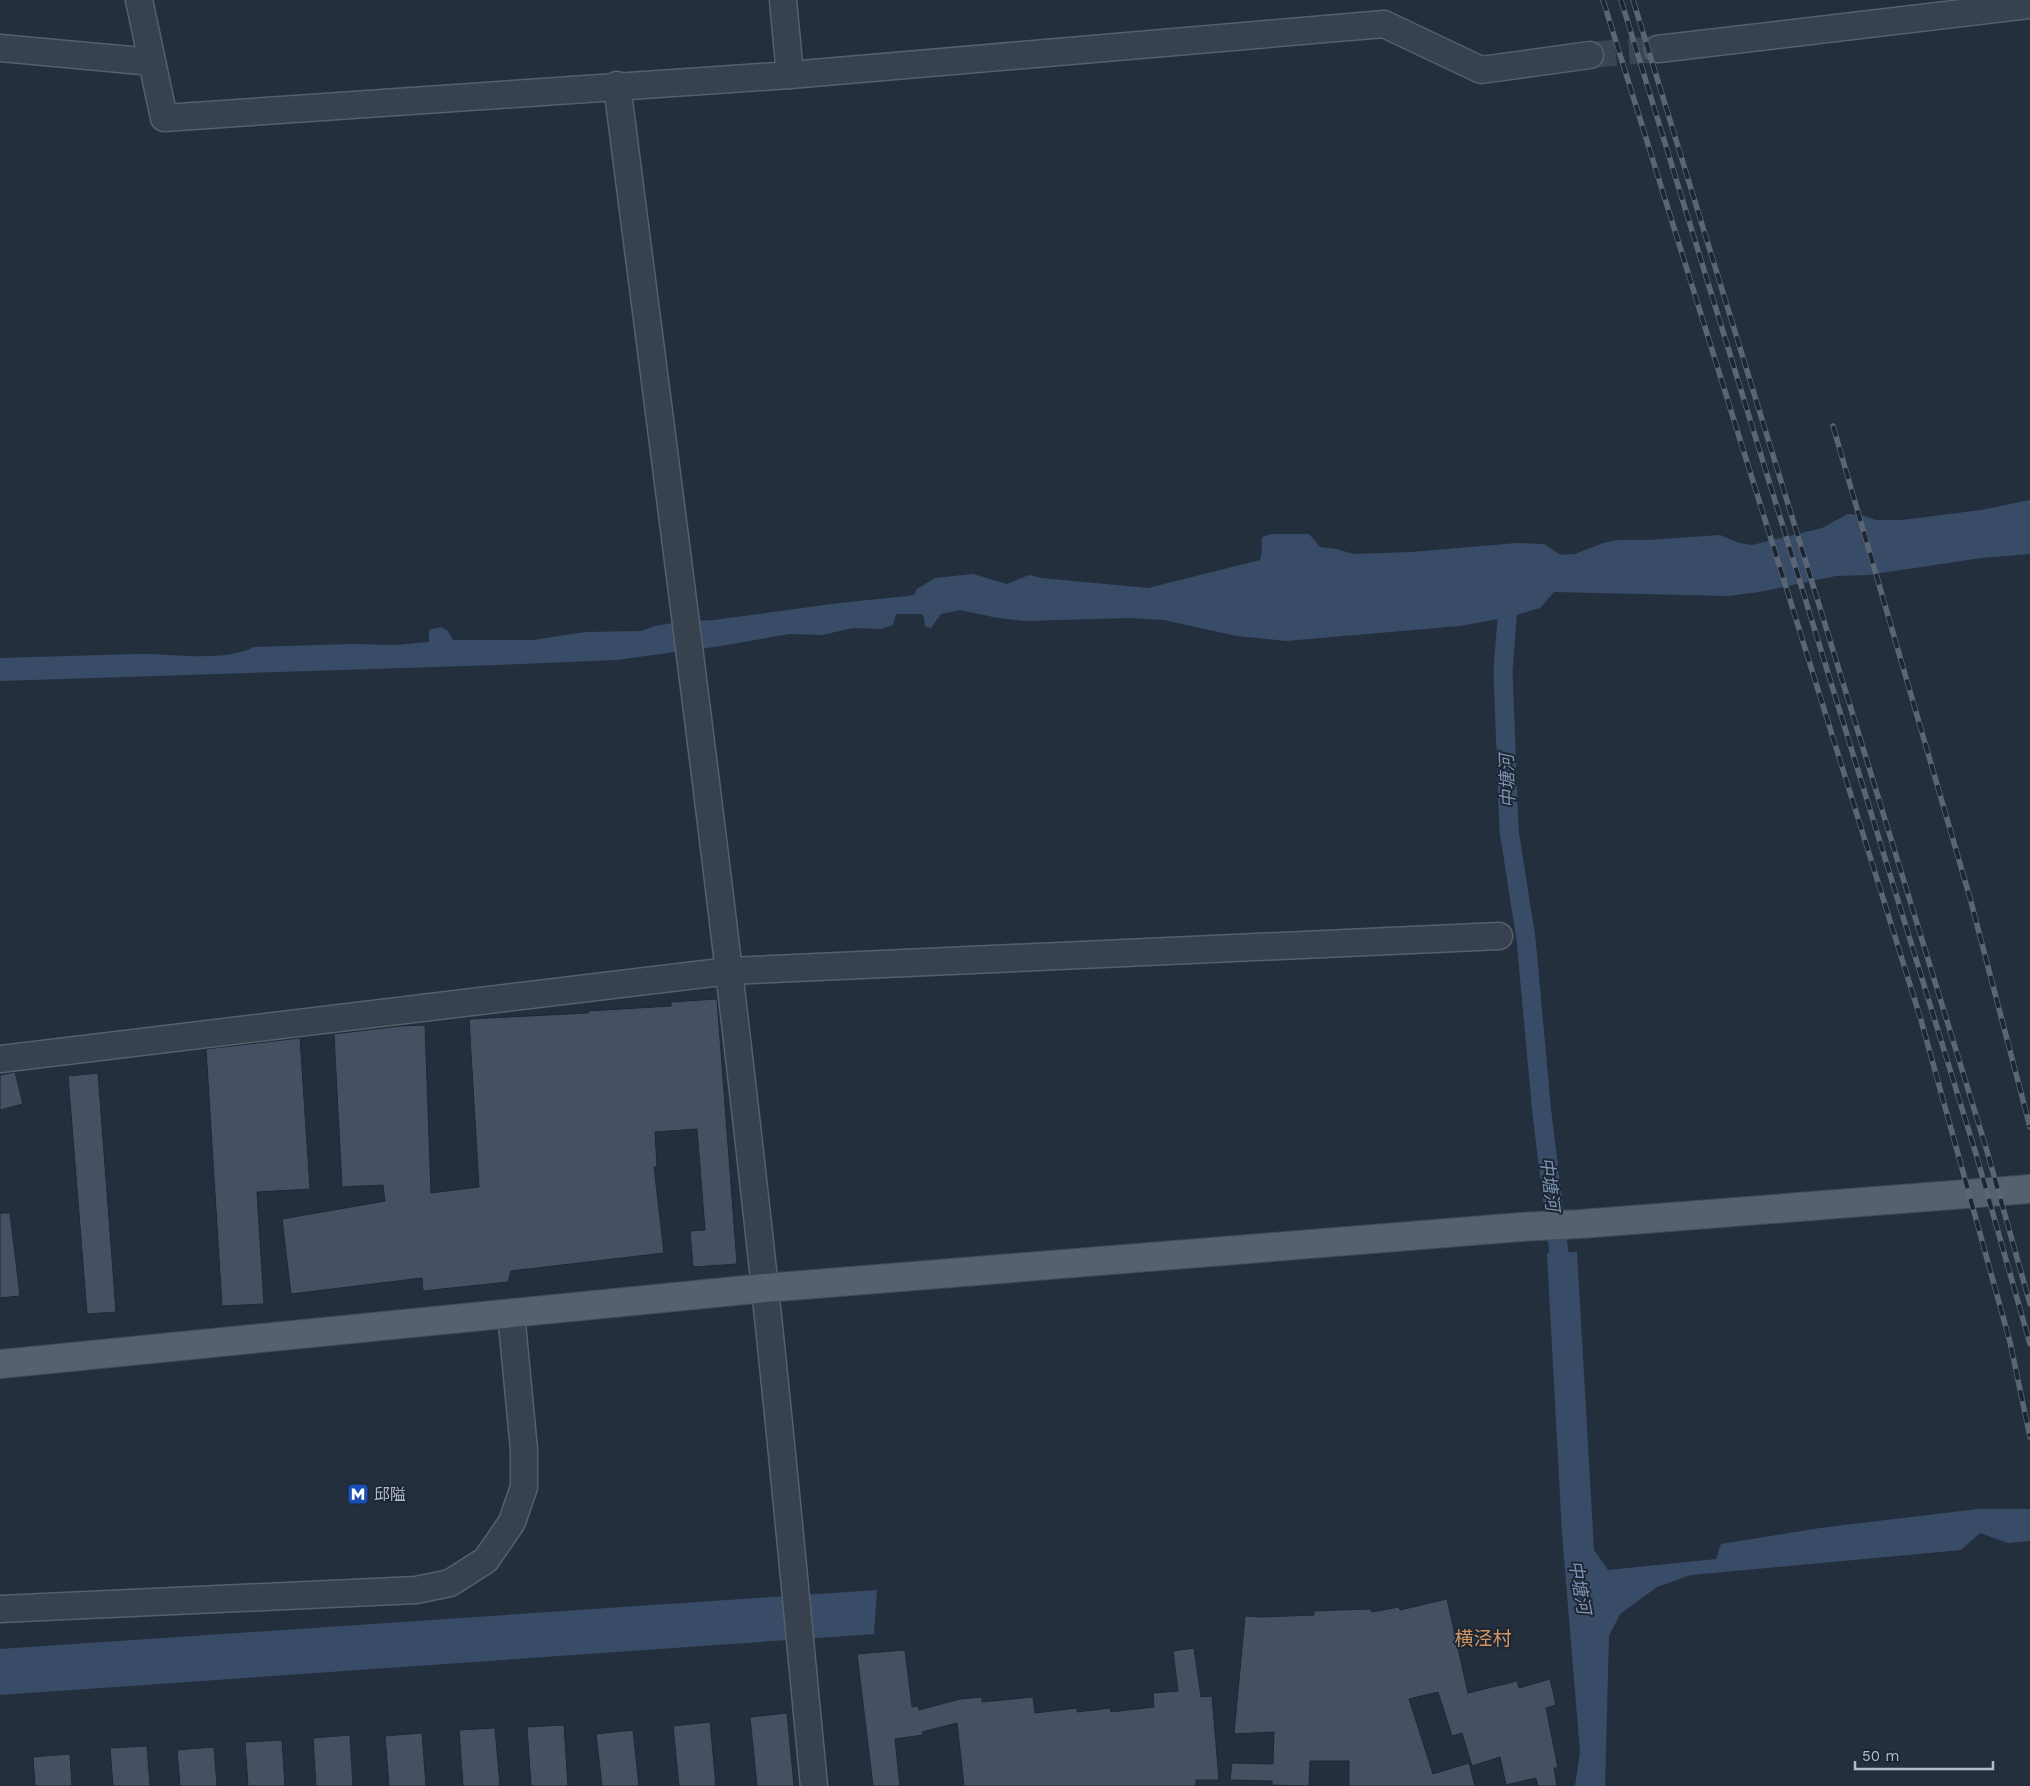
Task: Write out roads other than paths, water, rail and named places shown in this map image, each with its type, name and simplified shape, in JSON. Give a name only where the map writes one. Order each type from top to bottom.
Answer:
[{"type":"main road","points":[[0,1364],[765,1288],[1521,1227],[2030,1190]]},
{"type":"street","points":[[139,0],[164,118],[617,85],[790,75],[1384,24],[1480,70],[1590,55]]},
{"type":"street","points":[[782,0],[790,75]]},
{"type":"street","points":[[1658,49],[2030,5]]},
{"type":"street","points":[[0,48],[152,62]]},
{"type":"street","points":[[617,85],[729,971],[765,1288],[814,1786]]},
{"type":"street","points":[[0,1059],[729,971],[1499,936]]},
{"type":"street","points":[[0,1609],[416,1590],[450,1583],[486,1560],[512,1522],[524,1487],[524,1450],[511,1313]]},
{"type":"water","points":[[2030,500],[2030,554],[1981,558],[1868,575],[1836,576],[1759,592],[1728,596],[1554,592],[1540,608],[1509,617],[1460,626],[1286,641],[1237,636],[1164,620],[1130,618],[1024,621],[960,610],[941,614],[931,628],[925,626],[924,617],[921,614],[896,614],[893,625],[881,629],[853,628],[822,635],[789,634],[721,646],[616,660],[0,681],[0,658],[137,654],[212,656],[241,652],[254,647],[351,644],[396,645],[429,642],[429,630],[441,627],[448,631],[453,640],[533,640],[585,632],[641,631],[655,626],[678,622],[714,620],[839,603],[908,596],[915,594],[917,589],[935,578],[973,574],[1007,584],[1029,575],[1041,578],[1148,588],[1260,560],[1262,537],[1272,534],[1309,534],[1320,547],[1354,554],[1411,552],[1517,543],[1544,544],[1561,555],[1575,554],[1603,543],[1617,540],[1648,540],[1720,535],[1739,543],[1752,545],[1822,528],[1848,514],[1861,515],[1876,520],[1902,520],[1981,510]]},
{"type":"water","points":[[1577,1252],[1594,1550],[1608,1570],[1716,1559],[1721,1544],[1820,1528],[1978,1509],[2030,1509],[2030,1541],[2008,1543],[1980,1533],[1961,1550],[1691,1575],[1657,1587],[1620,1614],[1609,1636],[1605,1786],[1575,1786],[1580,1752],[1562,1534],[1547,1253]]},
{"type":"water","points":[[877,1590],[874,1634],[0,1695],[0,1649]]},
{"type":"waterway","name":"中塘河","points":[[1509,593],[1503,671],[1509,830],[1526,939],[1542,1114],[1562,1277]]},
{"type":"tunnel","points":[[1590,55],[1658,49]]},
{"type":"railway","points":[[1603,0],[1921,1020],[2010,1342],[2030,1437]]},
{"type":"railway","points":[[1621,0],[1976,1154],[2030,1344]]},
{"type":"railway","points":[[1633,0],[1987,1151],[2030,1304]]},
{"type":"railway","points":[[1833,426],[1970,898],[2030,1127]]},
{"type":"place","name":"邱隘","points":[[358,1494]]},
{"type":"district","name":"横泾村","points":[[1483,1638]]}]
